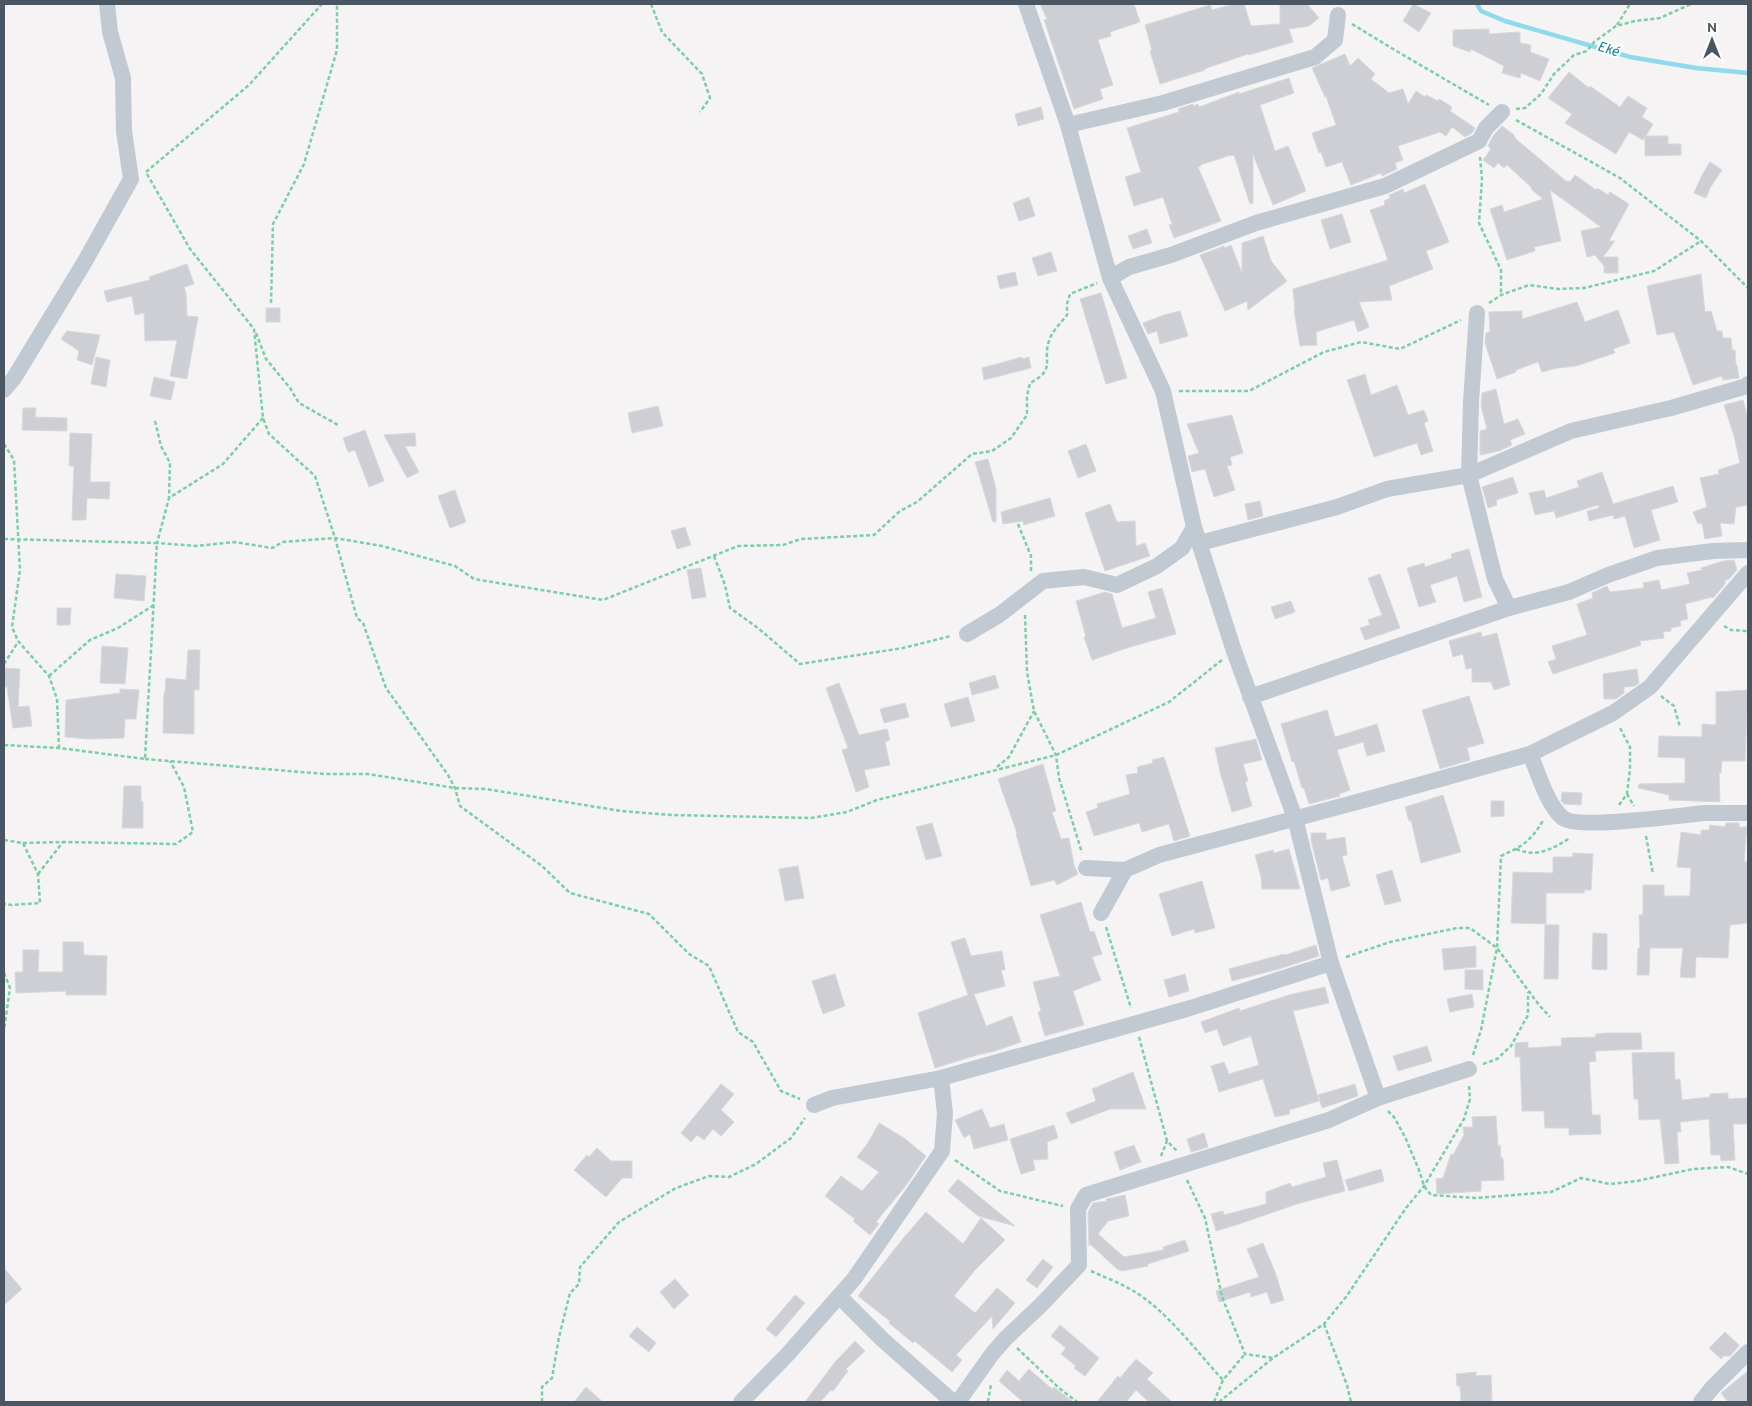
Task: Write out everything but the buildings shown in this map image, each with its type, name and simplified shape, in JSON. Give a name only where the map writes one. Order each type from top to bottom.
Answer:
[{"type":"street","points":[[4,390],[14,378],[84,263],[131,179],[124,131],[123,78],[110,32],[107,4]]},
{"type":"street","points":[[1026,4],[1068,125],[1110,278],[1163,391],[1194,527],[1234,652],[1295,818],[1331,963],[1378,1098]]},
{"type":"street","points":[[1068,125],[1163,103],[1315,57],[1335,40],[1338,15]]},
{"type":"street","points":[[1110,278],[1130,267],[1171,255],[1256,223],[1385,186],[1479,141],[1486,128],[1502,112]]},
{"type":"street","points":[[1477,313],[1471,402],[1469,474],[1495,579],[1509,608]]},
{"type":"street","points":[[1200,543],[1338,507],[1387,489],[1469,474],[1571,431],[1671,408],[1747,386],[1748,384]]},
{"type":"street","points":[[967,634],[999,615],[1043,581],[1084,577],[1117,585],[1157,566],[1182,548],[1194,527]]},
{"type":"street","points":[[1250,697],[1509,608],[1570,592],[1608,575],[1657,558],[1713,551],[1748,550]]},
{"type":"street","points":[[1086,868],[1125,870],[1159,855],[1530,754],[1613,713],[1650,687],[1748,574]]},
{"type":"street","points":[[1530,754],[1552,805],[1564,819],[1580,823],[1607,823],[1707,813],[1748,813]]},
{"type":"street","points":[[1101,913],[1125,870]]},
{"type":"street","points":[[814,1105],[832,1098],[941,1078],[1135,1022],[1187,1009],[1331,963]]},
{"type":"street","points":[[958,1402],[992,1354],[1006,1338],[1079,1266],[1078,1209],[1086,1194],[1329,1120],[1378,1098],[1469,1069]]},
{"type":"street","points":[[741,1402],[787,1355],[865,1265],[942,1151],[945,1113],[941,1078]]},
{"type":"street","points":[[839,1296],[883,1340],[953,1402]]},
{"type":"street","points":[[1702,1402],[1712,1388],[1748,1352]]},
{"type":"path","points":[[146,173],[250,85],[322,4]]},
{"type":"path","points":[[271,303],[273,224],[304,164],[338,50],[337,4]]},
{"type":"path","points":[[651,4],[662,32],[702,74],[710,98],[700,112]]},
{"type":"path","points":[[1616,26],[1630,4]]},
{"type":"path","points":[[1502,112],[1510,109],[1525,108],[1541,94],[1554,74],[1574,55],[1587,51],[1594,42],[1616,26],[1635,21],[1660,18],[1692,4]]},
{"type":"path","points":[[1338,15],[1393,49],[1620,178],[1701,241],[1748,288]]},
{"type":"path","points":[[1479,141],[1482,179],[1479,223],[1502,270],[1501,295]]},
{"type":"path","points":[[141,164],[190,249],[254,329],[266,359],[290,388],[299,403],[338,426]]},
{"type":"path","points":[[1163,391],[1249,391],[1324,352],[1361,342],[1400,349],[1477,313],[1501,295],[1529,285],[1558,289],[1584,288],[1654,271],[1701,241]]},
{"type":"path","points":[[4,539],[157,543],[196,546],[235,542],[272,548],[283,542],[335,538],[382,546],[455,566],[474,579],[603,600],[738,546],[783,545],[801,539],[874,535],[900,511],[917,502],[972,454],[992,450],[1011,438],[1027,415],[1027,396],[1030,383],[1040,378],[1048,365],[1048,342],[1052,333],[1067,315],[1067,304],[1070,294],[1110,278]]},
{"type":"path","points":[[254,329],[263,418],[269,434],[315,476],[335,538],[356,618],[363,623],[386,688],[448,775],[455,788],[460,806],[542,866],[570,893],[648,914],[689,954],[709,966],[738,1032],[752,1042],[781,1091],[814,1105],[791,1138],[756,1164],[729,1177],[708,1176],[676,1188],[619,1222],[580,1267],[579,1284],[570,1293],[559,1337],[552,1378],[542,1387],[542,1402]]},
{"type":"path","points":[[169,498],[223,464],[263,418]]},
{"type":"path","points":[[145,759],[157,543],[169,498],[170,463],[161,446],[155,421]]},
{"type":"path","points":[[4,444],[14,460],[20,570],[12,627],[18,641],[49,676],[57,700],[59,748]]},
{"type":"path","points":[[1018,524],[1031,556],[1028,591],[1027,672],[1034,711],[1056,755],[1059,778],[1086,868]]},
{"type":"path","points":[[714,556],[726,586],[730,608],[758,628],[800,664],[903,648],[940,638],[967,634]]},
{"type":"path","points":[[49,676],[90,640],[118,628],[154,605]]},
{"type":"path","points":[[1710,618],[1731,630],[1748,631]]},
{"type":"path","points":[[4,664],[18,641]]},
{"type":"path","points":[[4,745],[59,748],[145,759],[325,774],[368,774],[455,788],[486,789],[621,811],[812,818],[847,812],[877,800],[1056,755],[1169,702],[1234,652]]},
{"type":"path","points":[[1650,687],[1674,706],[1680,727]]},
{"type":"path","points":[[995,769],[1009,757],[1034,711]]},
{"type":"path","points":[[1607,823],[1627,794],[1630,769],[1630,747],[1613,713]]},
{"type":"path","points":[[4,840],[23,843],[176,844],[193,832],[184,788],[170,761]]},
{"type":"path","points":[[1219,1402],[1273,1358],[1324,1324],[1346,1297],[1406,1208],[1424,1186],[1464,1119],[1470,1099],[1469,1069],[1481,1030],[1497,948],[1502,856],[1534,836],[1552,805]]},
{"type":"path","points":[[1516,849],[1527,853],[1550,850],[1572,836],[1580,823]]},
{"type":"path","points":[[38,874],[63,842]]},
{"type":"path","points":[[4,904],[40,903],[38,874],[23,843]]},
{"type":"path","points":[[1101,913],[1135,1022],[1167,1141]]},
{"type":"path","points":[[1331,963],[1390,942],[1458,928],[1470,928],[1497,948],[1539,1006],[1550,1017]]},
{"type":"path","points":[[4,973],[10,988],[4,1030]]},
{"type":"path","points":[[1469,1069],[1497,1059],[1511,1046],[1528,1015],[1528,990]]},
{"type":"path","points":[[1378,1098],[1385,1109],[1394,1117],[1405,1137],[1424,1186],[1431,1195],[1476,1198],[1551,1192],[1581,1178],[1610,1184],[1637,1181],[1692,1169],[1728,1167],[1748,1174]]},
{"type":"path","points":[[942,1151],[1000,1191],[1078,1209]]},
{"type":"path","points":[[1180,1166],[1205,1218],[1222,1298],[1244,1354]]},
{"type":"path","points":[[1079,1266],[1131,1289],[1171,1322],[1223,1380]]},
{"type":"path","points":[[1324,1324],[1347,1385],[1351,1402]]},
{"type":"path","points":[[1006,1338],[1059,1388],[1077,1402]]},
{"type":"path","points":[[1244,1354],[1273,1358]]},
{"type":"path","points":[[1214,1402],[1223,1380],[1244,1354]]},
{"type":"waterway","name":"Eké","points":[[1477,4],[1481,11],[1505,21],[1630,57],[1696,68],[1748,73]]}]
